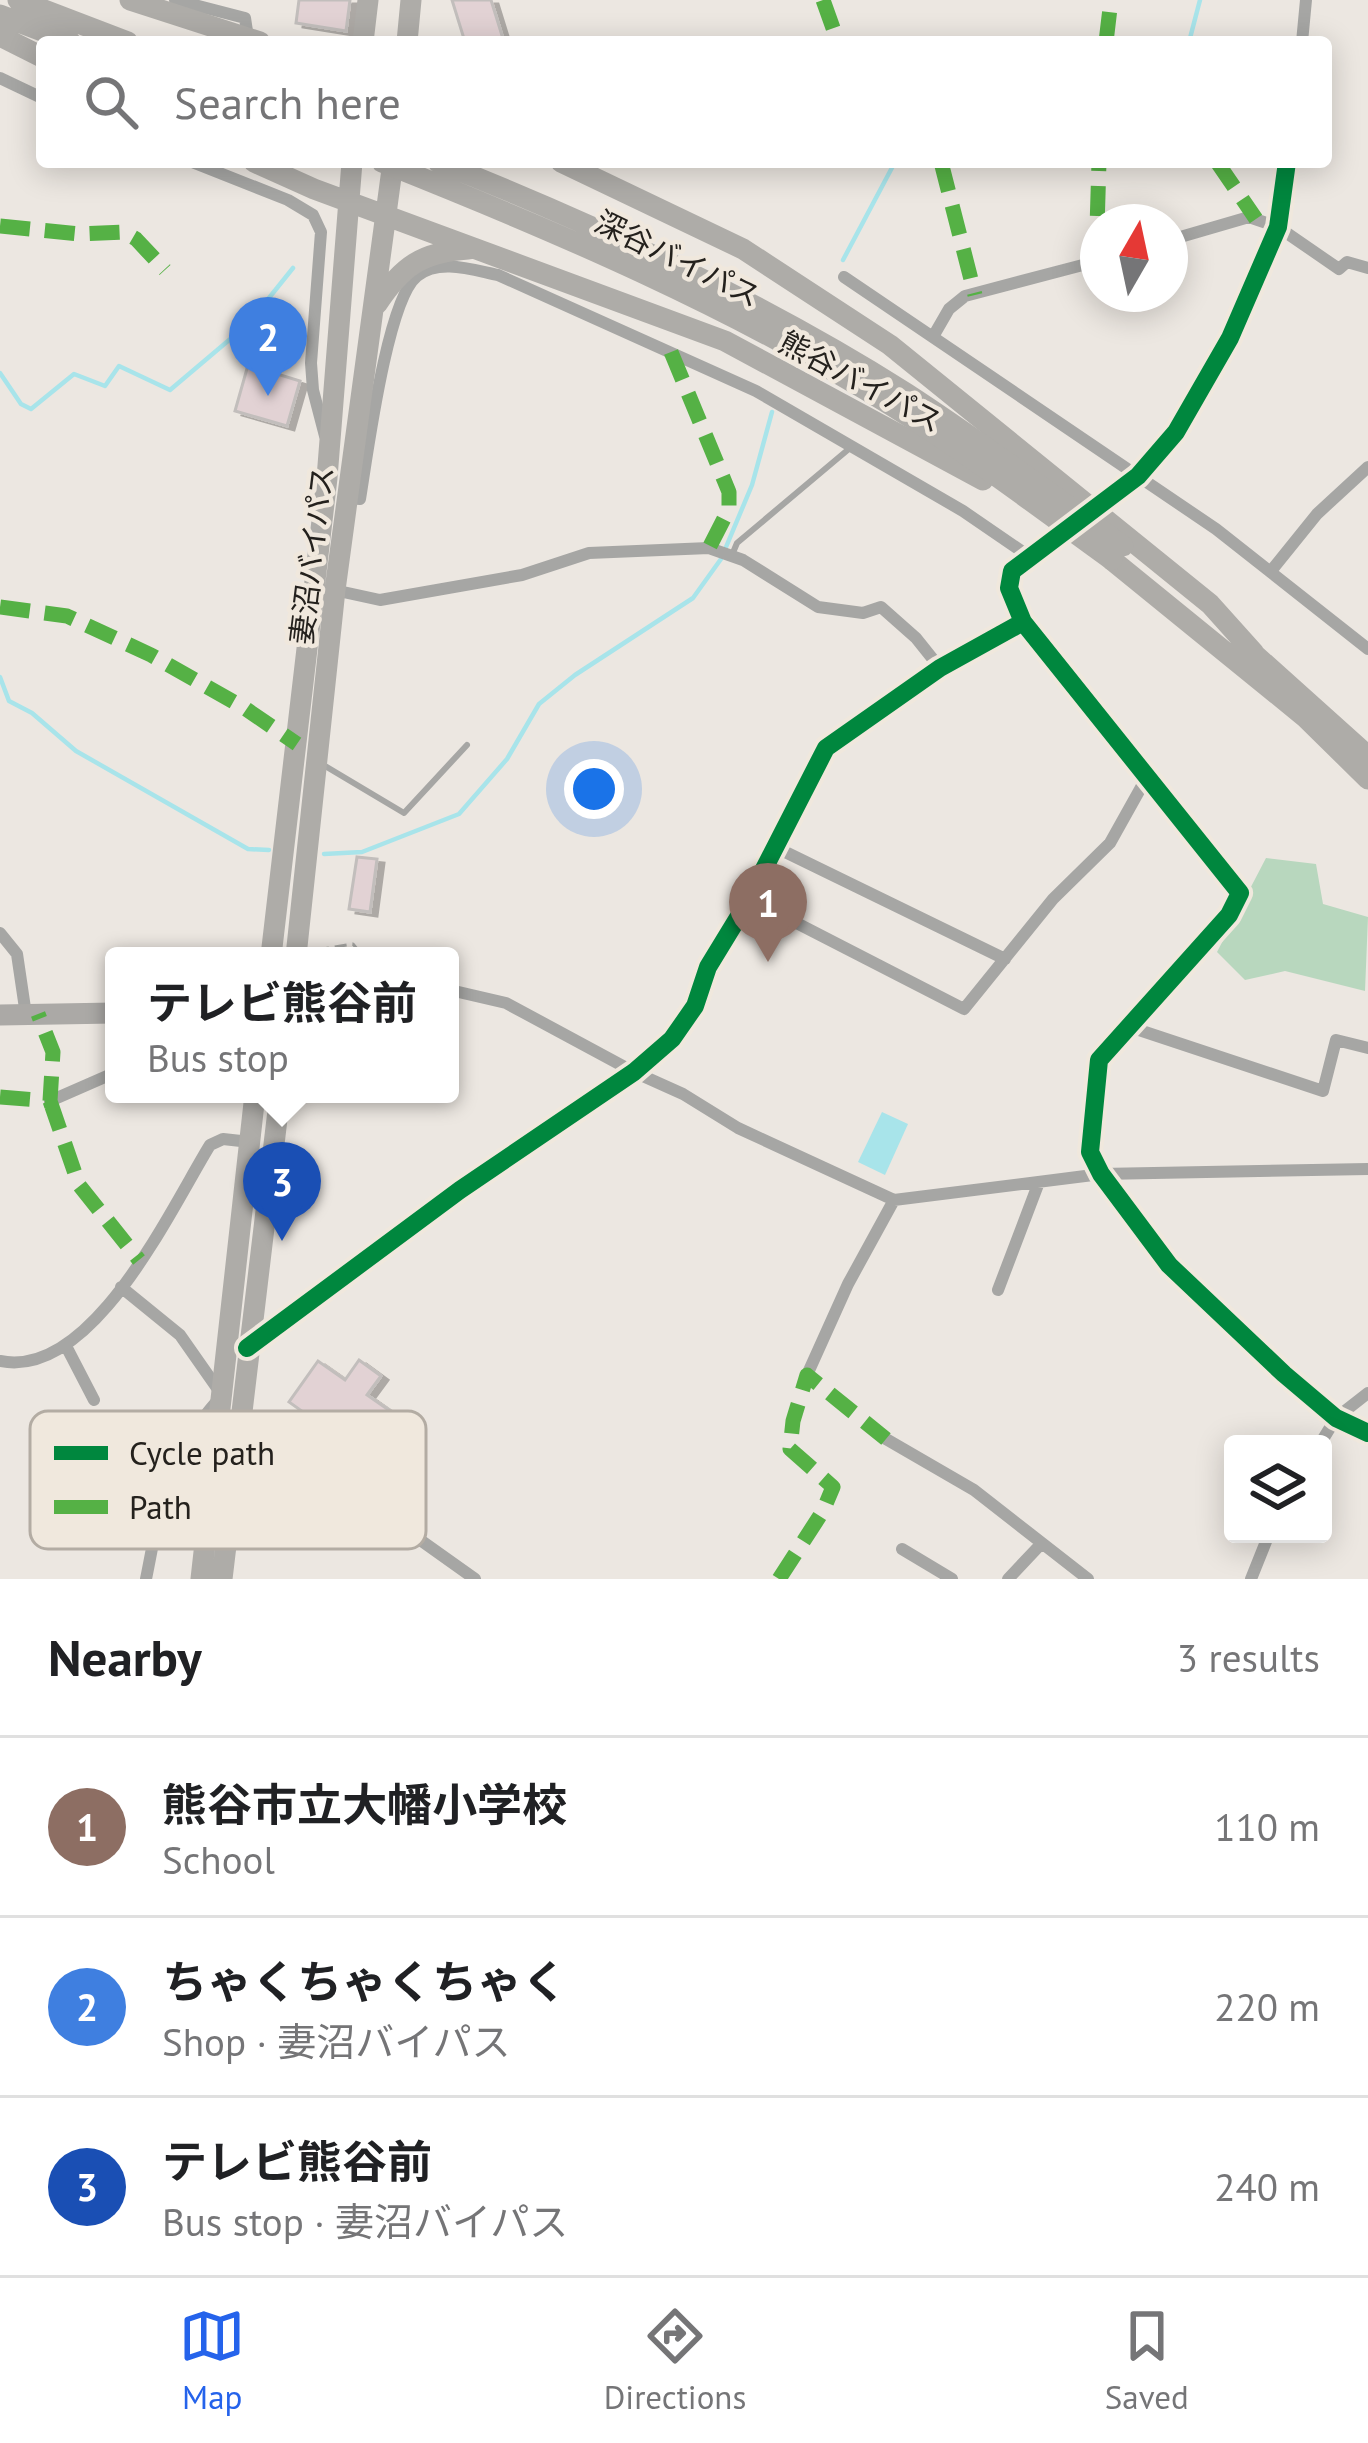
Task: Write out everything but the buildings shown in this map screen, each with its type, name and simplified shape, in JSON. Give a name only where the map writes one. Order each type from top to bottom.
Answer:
[{"type":"highway","points":[[18,0],[112,36]]},
{"type":"highway","points":[[130,0],[242,36]]},
{"type":"highway","points":[[364,36],[368,0]]},
{"type":"highway","points":[[408,36],[411,0]]},
{"type":"highway","points":[[0,15],[55,36]]},
{"type":"highway","points":[[0,36],[36,54]]},
{"type":"highway","name":"熊谷バイパス","points":[[268,168],[725,341],[1117,553],[1254,653],[1368,756]]},
{"type":"highway","name":"妻沼バイパス","points":[[307,947],[329,449],[352,168]]},
{"type":"highway","name":"妻沼バイパス","points":[[273,947],[325,589],[348,498],[392,168]]},
{"type":"highway","name":"深谷バイパス","points":[[396,168],[681,289],[798,351],[895,408],[1117,553]]},
{"type":"highway","name":"深谷バイパス","points":[[452,168],[689,272],[804,334],[969,435],[1117,553]]},
{"type":"highway","points":[[574,168],[743,249],[890,345],[1210,604],[1254,653]]},
{"type":"highway","points":[[375,308],[405,267],[423,256],[480,249]]},
{"type":"highway","name":"熊谷バイパス","points":[[1117,553],[1305,717],[1368,779]]},
{"type":"highway","points":[[230,1411],[254,1103]]},
{"type":"highway","points":[[240,1411],[233,1392],[248,1348],[279,1103]]},
{"type":"highway","points":[[202,1579],[207,1549]]},
{"type":"highway","points":[[222,1579],[225,1549]]},
{"type":"main road","points":[[0,1015],[105,1013]]},
{"type":"street","points":[[175,0],[245,18],[252,36]]},
{"type":"street","points":[[1303,36],[1306,0]]},
{"type":"street","points":[[0,78],[36,95]]},
{"type":"street","points":[[207,168],[288,200],[313,215],[321,232],[310,363],[329,449]]},
{"type":"street","points":[[1116,494],[1176,431],[1230,338],[1278,227],[1286,168]]},
{"type":"street","points":[[1188,235],[1249,218],[1278,227],[1339,269],[1347,262],[1368,268]]},
{"type":"street","points":[[934,334],[949,309],[965,296],[1080,266]]},
{"type":"street","points":[[348,498],[360,499],[379,387],[404,296],[413,278],[431,268],[458,267],[498,275],[757,391],[963,511],[1030,557]]},
{"type":"street","points":[[844,277],[1138,476],[1271,571],[1368,649]]},
{"type":"street","points":[[1271,571],[1317,514],[1368,467]]},
{"type":"street","points":[[1042,547],[1012,571],[1009,589],[1022,622],[1240,893],[1229,915],[1099,1060],[1090,1152],[1169,1265],[1336,1418],[1368,1433]]},
{"type":"street","points":[[325,589],[380,600],[522,575],[590,553],[713,550],[818,607],[863,613],[881,607],[916,638],[940,668]]},
{"type":"street","points":[[248,1348],[460,1190],[634,1072],[673,1039],[695,1006],[708,967],[826,748],[940,668],[1022,622]]},
{"type":"street","points":[[748,898],[964,1009],[1053,899],[1110,843],[1148,775]]},
{"type":"street","points":[[775,847],[1004,959]]},
{"type":"street","points":[[0,933],[17,954],[26,1015]]},
{"type":"street","points":[[459,992],[506,1003],[754,1136],[894,1200],[1101,1174],[1368,1169]]},
{"type":"street","points":[[1126,1026],[1323,1090],[1336,1040],[1368,1048]]},
{"type":"street","points":[[50,1101],[105,1077]]},
{"type":"street","points":[[0,1361],[13,1364],[65,1346],[101,1315],[210,1145],[223,1138],[250,1142]]},
{"type":"street","points":[[998,1290],[1040,1182]]},
{"type":"street","points":[[807,1375],[848,1284],[894,1200]]},
{"type":"street","points":[[122,1287],[180,1335],[233,1392],[211,1411]]},
{"type":"street","points":[[65,1346],[94,1400]]},
{"type":"street","points":[[1326,1435],[1336,1418],[1368,1393]]},
{"type":"street","points":[[886,1438],[974,1490],[1088,1579]]},
{"type":"street","points":[[1007,1579],[1042,1543]]},
{"type":"street","points":[[1251,1579],[1265,1543]]},
{"type":"street","points":[[426,1544],[476,1579]]},
{"type":"street","points":[[146,1579],[152,1549]]},
{"type":"street","points":[[902,1549],[952,1579]]},
{"type":"lane","points":[[730,556],[737,543],[853,446]]},
{"type":"lane","points":[[317,761],[404,813],[467,745]]},
{"type":"green space","points":[[1266,858],[1316,864],[1323,904],[1368,917],[1365,991],[1285,971],[1245,980],[1217,952]]},
{"type":"water","points":[[882,1112],[908,1124],[885,1175],[858,1162]]},
{"type":"waterway","points":[[1191,36],[1200,0]]},
{"type":"waterway","points":[[843,260],[892,168]]},
{"type":"waterway","points":[[0,373],[21,404],[31,409],[74,374],[105,386],[119,366],[170,390],[248,324],[293,268]]},
{"type":"waterway","points":[[324,854],[362,852],[459,814],[507,759],[539,704],[693,598],[721,559],[752,485],[772,412]]},
{"type":"waterway","points":[[0,677],[9,701],[32,713],[76,751],[248,849],[269,850]]},
{"type":"tunnel","points":[[1042,547],[1070,527]]},
{"type":"marked path","points":[[823,0],[836,36]]},
{"type":"marked path","points":[[1107,36],[1111,0]]},
{"type":"marked path","points":[[943,168],[975,295]]},
{"type":"marked path","points":[[1098,204],[1099,168]]},
{"type":"marked path","points":[[1221,168],[1256,219]]},
{"type":"marked path","points":[[0,226],[80,234],[124,232],[165,270]]},
{"type":"marked path","points":[[671,352],[729,492],[729,509],[709,548]]},
{"type":"marked path","points":[[0,607],[67,616],[151,655],[297,744]]},
{"type":"marked path","points":[[0,1097],[50,1101],[53,1052],[38,1014]]},
{"type":"marked path","points":[[50,1101],[79,1185],[139,1260]]},
{"type":"marked path","points":[[779,1579],[833,1487],[790,1449],[807,1375],[886,1439]]},
{"type":"cycle path","points":[[1286,168],[1278,227],[1230,338],[1176,432],[1138,476],[1012,571],[1009,588],[1023,622],[1240,893],[1229,915],[1099,1060],[1090,1152],[1169,1265],[1336,1418],[1368,1433]]},
{"type":"cycle path","points":[[247,1348],[460,1190],[634,1072],[672,1039],[695,1006],[708,967],[744,908],[826,748],[940,668],[1023,622]]},
{"type":"place","name":"ちゃくちゃくちゃく","points":[[268,396]]},
{"type":"place","name":"熊谷市立大幡小学校","points":[[768,962]]},
{"type":"place","name":"テレビ熊谷前","points":[[282,1241]]}]
